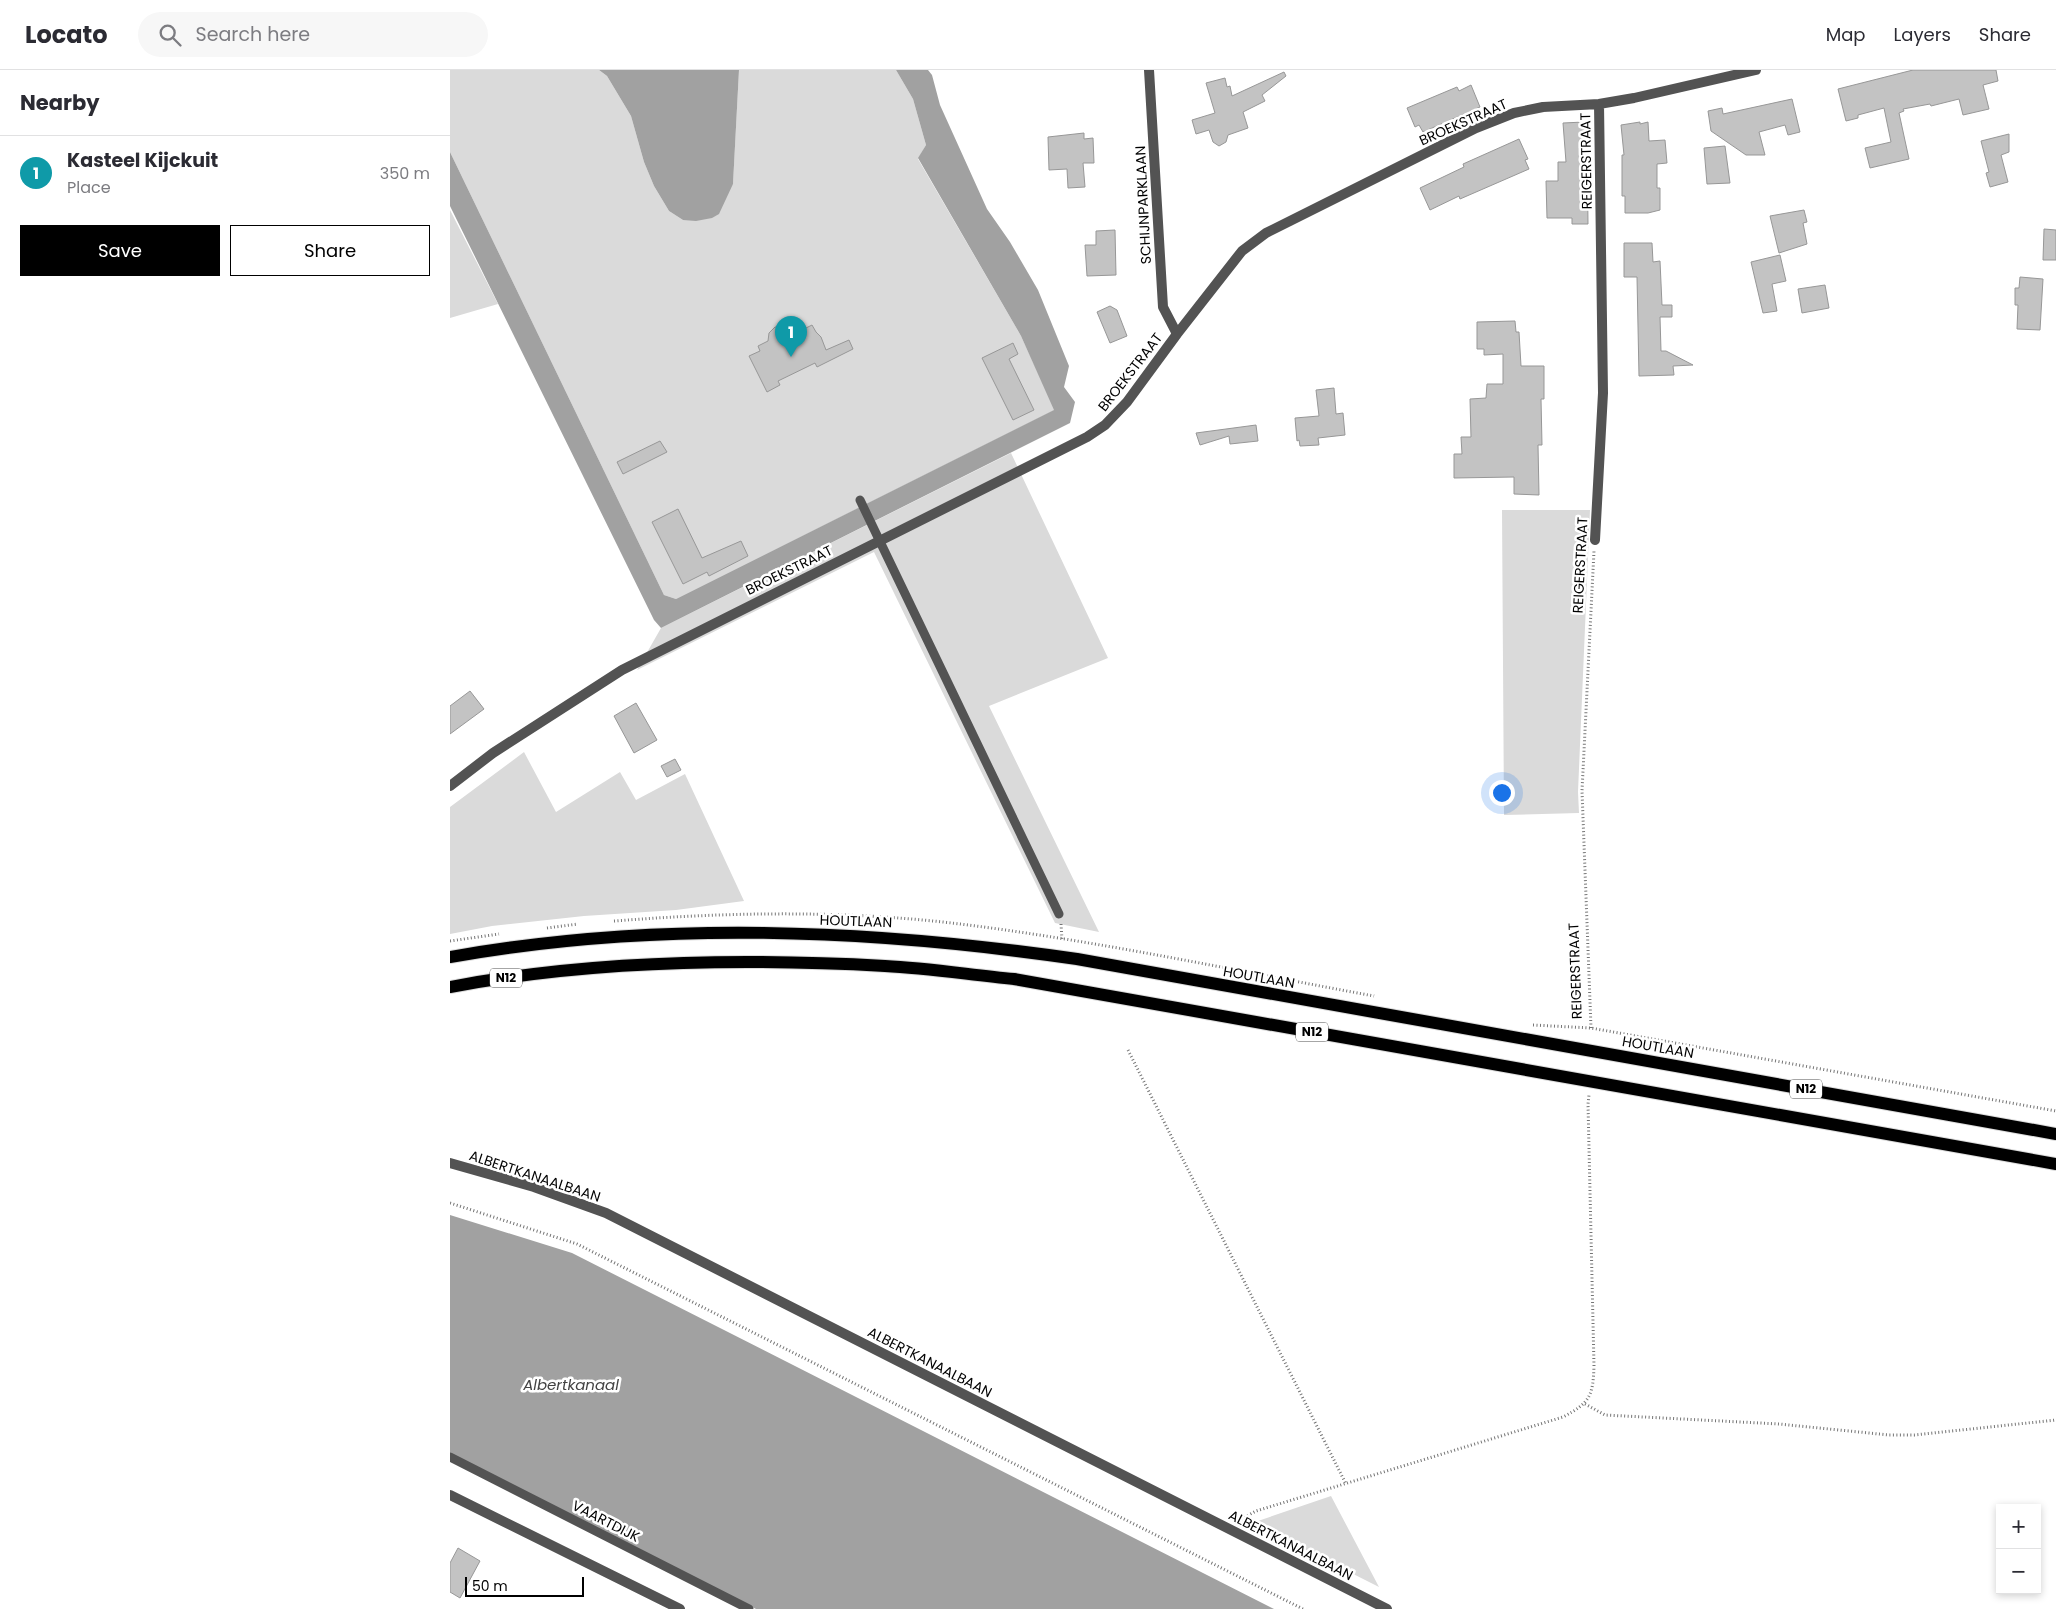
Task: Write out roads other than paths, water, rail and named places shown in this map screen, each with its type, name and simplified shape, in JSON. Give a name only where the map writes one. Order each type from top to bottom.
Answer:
[{"type":"main road","name":"HOUTLAAN","points":[[450,957],[560,940],[660,934],[758,933],[888,937],[1016,950],[1077,959],[2056,1134]]},
{"type":"main road","name":"N12","points":[[450,987],[505,978],[660,964],[757,963],[886,966],[1014,979],[2056,1164]]},
{"type":"street","name":"SCHIJNPARKLAAN","points":[[1149,70],[1163,307],[1177,334]]},
{"type":"street","name":"BROEKSTRAAT","points":[[450,786],[493,753],[622,670],[1087,437],[1105,425],[1127,402],[1242,251],[1266,233],[1495,120],[1543,107],[1599,104],[1657,94],[1756,70]]},
{"type":"street","name":"REIGERSTRAAT","points":[[1595,540],[1603,393],[1599,104]]},
{"type":"street","name":"ALBERTKANAALBAAN","points":[[450,1163],[543,1190],[606,1213],[1387,1609]]},
{"type":"street","points":[[450,1495],[680,1609]]},
{"type":"lane","points":[[860,500],[1059,914]]},
{"type":"lane","name":"VAARTDIJK","points":[[450,1457],[749,1609]]},
{"type":"water","points":[[599,70],[739,70],[733,184],[719,214],[712,218],[696,221],[683,220],[669,211],[654,186],[644,162],[631,116],[607,76]]},
{"type":"water","points":[[896,70],[928,70],[932,75],[940,105],[987,209],[1010,242],[1038,290],[1069,366],[1064,387],[1075,402],[1070,423],[661,628],[654,620],[450,206],[450,152],[664,595],[676,599],[1054,410],[1021,336],[918,158],[926,145],[913,99]]},
{"type":"water","name":"Albertkanaal","points":[[450,1215],[572,1253],[1274,1609],[756,1609],[450,1456]]},
{"type":"place","name":"Kasteel Kijckuit","points":[[791,357]]}]
